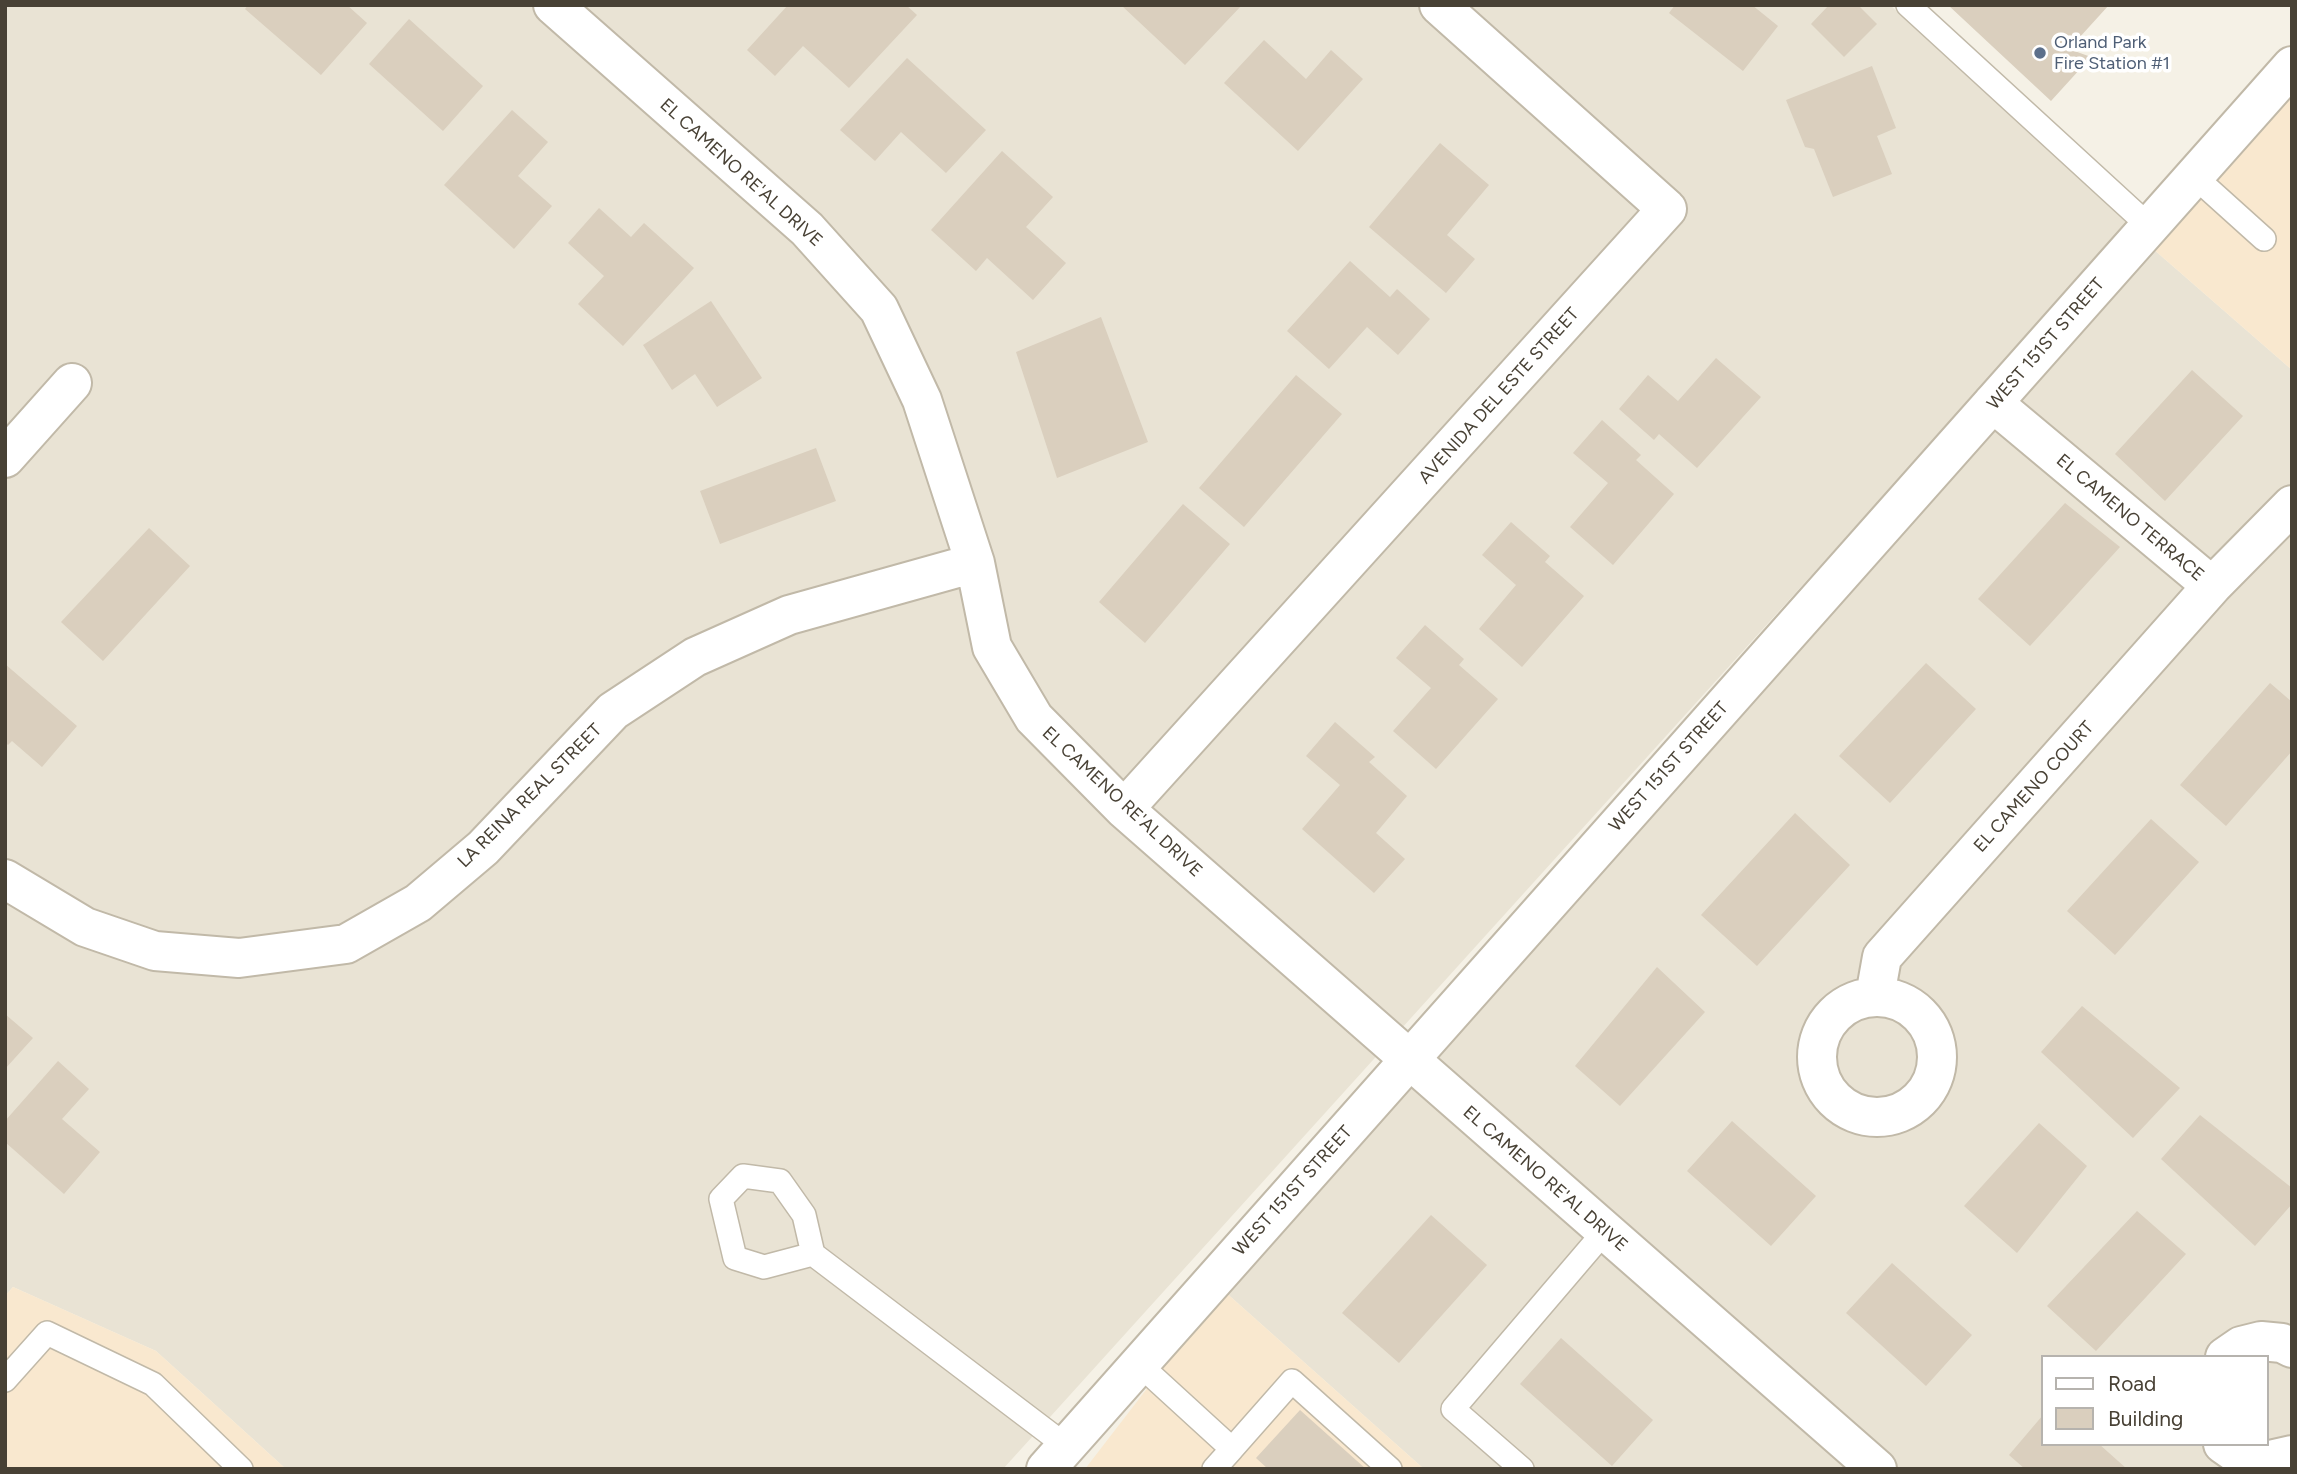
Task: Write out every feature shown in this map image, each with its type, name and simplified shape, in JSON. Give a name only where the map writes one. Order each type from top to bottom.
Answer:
[{"type":"street","name":"EL CAMENO RE'AL DRIVE","points":[[553,5],[807,229],[879,309],[922,400],[975,563],[992,647],[1034,718],[1124,809],[1877,1469]]},
{"type":"street","name":"AVENIDA DEL ESTE STREET","points":[[1124,809],[1667,209],[1439,5]]},
{"type":"street","name":"WEST 151ST STREET","points":[[1056,1458],[2292,66]]},
{"type":"street","points":[[5,458],[72,383]]},
{"type":"street","name":"EL CAMENO TERRACE","points":[[1993,403],[2212,586],[2292,505]]},
{"type":"street","name":"LA REINA REAL STREET","points":[[5,879],[85,927],[155,951],[239,958],[346,944],[418,903],[483,848],[613,711],[695,656],[789,615],[975,563]]},
{"type":"street","name":"EL CAMENO COURT","points":[[1875,996],[1882,957],[2212,586]]},
{"type":"street","points":[[2228,1355],[2241,1346],[2261,1341],[2282,1343],[2292,1348]]},
{"type":"street","points":[[2226,1446],[2243,1458],[2261,1462],[2292,1455]]},
{"type":"lane","points":[[1908,5],[2149,226]]},
{"type":"lane","points":[[2194,176],[2263,239]]},
{"type":"lane","points":[[813,1254],[764,1267],[735,1258],[721,1199],[743,1176],[780,1181],[804,1215],[813,1254],[1056,1458]]},
{"type":"lane","points":[[1522,1469],[1453,1409],[1605,1231]]},
{"type":"lane","points":[[5,1380],[47,1333],[153,1384],[241,1469]]},
{"type":"lane","points":[[1139,1364],[1232,1449]]},
{"type":"lane","points":[[1214,1469],[1292,1381],[1390,1469]]},
{"type":"shaded area","points":[[5,5],[1890,5],[2131,222],[1003,1469],[286,1469],[156,1351],[13,1287],[5,1296]]},
{"type":"shaded area","points":[[2292,88],[2292,370],[2152,248]]},
{"type":"shaded area","points":[[2152,248],[2292,370],[2292,1469],[1424,1469],[1223,1290]]},
{"type":"shaded area","points":[[13,1287],[156,1351],[286,1469],[5,1469],[5,1296]]},
{"type":"shaded area","points":[[1223,1290],[1424,1469],[1085,1469]]},
{"type":"building","points":[[248,5],[347,5],[367,23],[321,75],[245,9]]},
{"type":"building","points":[[788,5],[906,5],[917,15],[849,88],[803,46],[775,76],[747,50]]},
{"type":"building","points":[[1121,5],[1242,5],[1185,65]]},
{"type":"building","points":[[1675,5],[1752,5],[1778,26],[1743,71],[1669,13]]},
{"type":"building","points":[[1829,5],[1858,5],[1877,24],[1844,57],[1811,24]]},
{"type":"building","name":"Orland Park Fire Station #1","points":[[1948,5],[2109,5],[2069,49],[2091,57],[2051,101]]},
{"type":"building","points":[[409,19],[483,86],[443,131],[369,64]]},
{"type":"building","points":[[1264,40],[1306,79],[1331,50],[1363,79],[1298,151],[1224,83]]},
{"type":"building","points":[[907,58],[986,130],[946,173],[901,132],[875,161],[840,130]]},
{"type":"building","points":[[1872,66],[1896,128],[1877,136],[1892,174],[1833,197],[1814,149],[1805,147],[1786,100]]},
{"type":"building","points":[[512,110],[548,142],[518,176],[552,206],[514,249],[444,185]]},
{"type":"building","points":[[1440,143],[1489,185],[1447,235],[1475,259],[1446,293],[1369,227]]},
{"type":"building","points":[[1002,151],[1053,197],[1026,227],[1066,263],[1033,300],[987,258],[976,271],[931,230]]},
{"type":"building","points":[[599,208],[631,237],[644,223],[694,268],[623,346],[578,304],[604,276],[568,243]]},
{"type":"building","points":[[1350,261],[1390,297],[1397,289],[1430,319],[1398,355],[1367,327],[1329,369],[1287,331]]},
{"type":"building","points":[[711,301],[762,378],[717,407],[695,374],[672,390],[643,345]]},
{"type":"building","points":[[1101,317],[1148,442],[1057,478],[1016,352]]},
{"type":"building","points":[[1716,358],[1761,397],[1697,468],[1659,434],[1654,440],[1619,409],[1648,375],[1678,401]]},
{"type":"building","points":[[2192,370],[2243,416],[2165,501],[2115,454]]},
{"type":"building","points":[[1296,375],[1342,414],[1244,527],[1199,488]]},
{"type":"building","points":[[1602,420],[1641,455],[1636,460],[1674,494],[1613,565],[1570,527],[1608,483],[1573,453]]},
{"type":"building","points":[[816,448],[836,501],[720,544],[700,491]]},
{"type":"building","points":[[2065,503],[2120,547],[2030,646],[1978,599]]},
{"type":"building","points":[[1183,504],[1230,544],[1145,643],[1099,602]]},
{"type":"building","points":[[1511,522],[1550,556],[1545,562],[1584,596],[1522,667],[1479,629],[1516,585],[1482,555]]},
{"type":"building","points":[[149,528],[190,566],[103,661],[61,622]]},
{"type":"building","points":[[1425,625],[1464,659],[1459,665],[1498,699],[1436,769],[1393,731],[1431,688],[1396,658]]},
{"type":"building","points":[[1926,663],[1976,709],[1890,803],[1839,756]]},
{"type":"building","points":[[5,664],[77,726],[42,767],[12,741],[8,745],[5,742]]},
{"type":"building","points":[[2270,683],[2292,702],[2292,751],[2226,826],[2180,785]]},
{"type":"building","points":[[1335,722],[1375,757],[1369,762],[1407,796],[1376,833],[1405,859],[1374,893],[1302,829],[1340,785],[1306,756]]},
{"type":"building","points":[[1795,813],[1850,865],[1757,966],[1701,915]]},
{"type":"building","points":[[2151,819],[2199,862],[2115,955],[2067,911]]},
{"type":"building","points":[[1657,967],[1705,1012],[1620,1106],[1575,1066]]},
{"type":"building","points":[[2082,1006],[2180,1088],[2133,1138],[2041,1052]]},
{"type":"building","points":[[5,1014],[33,1038],[5,1069]]},
{"type":"building","points":[[58,1061],[89,1089],[62,1119],[100,1152],[64,1194],[5,1142],[5,1121]]},
{"type":"building","points":[[2200,1115],[2292,1188],[2292,1204],[2255,1246],[2161,1159]]},
{"type":"building","points":[[1732,1121],[1816,1196],[1771,1246],[1687,1171]]},
{"type":"building","points":[[2039,1123],[2087,1166],[2017,1253],[1964,1206]]},
{"type":"building","points":[[2137,1211],[2186,1254],[2096,1351],[2047,1306]]},
{"type":"building","points":[[1431,1215],[1487,1265],[1399,1363],[1342,1313]]},
{"type":"building","points":[[1892,1263],[1972,1335],[1926,1386],[1846,1313]]},
{"type":"building","points":[[1561,1338],[1653,1420],[1612,1466],[1520,1384]]},
{"type":"building","points":[[1300,1410],[1366,1469],[1268,1469],[1256,1458]]},
{"type":"building","points":[[2042,1416],[2042,1446],[2101,1446],[2127,1469],[2025,1469],[2009,1455]]},
{"type":"place","name":"Orland Park Fire Station #1","points":[[2040,53]]}]
